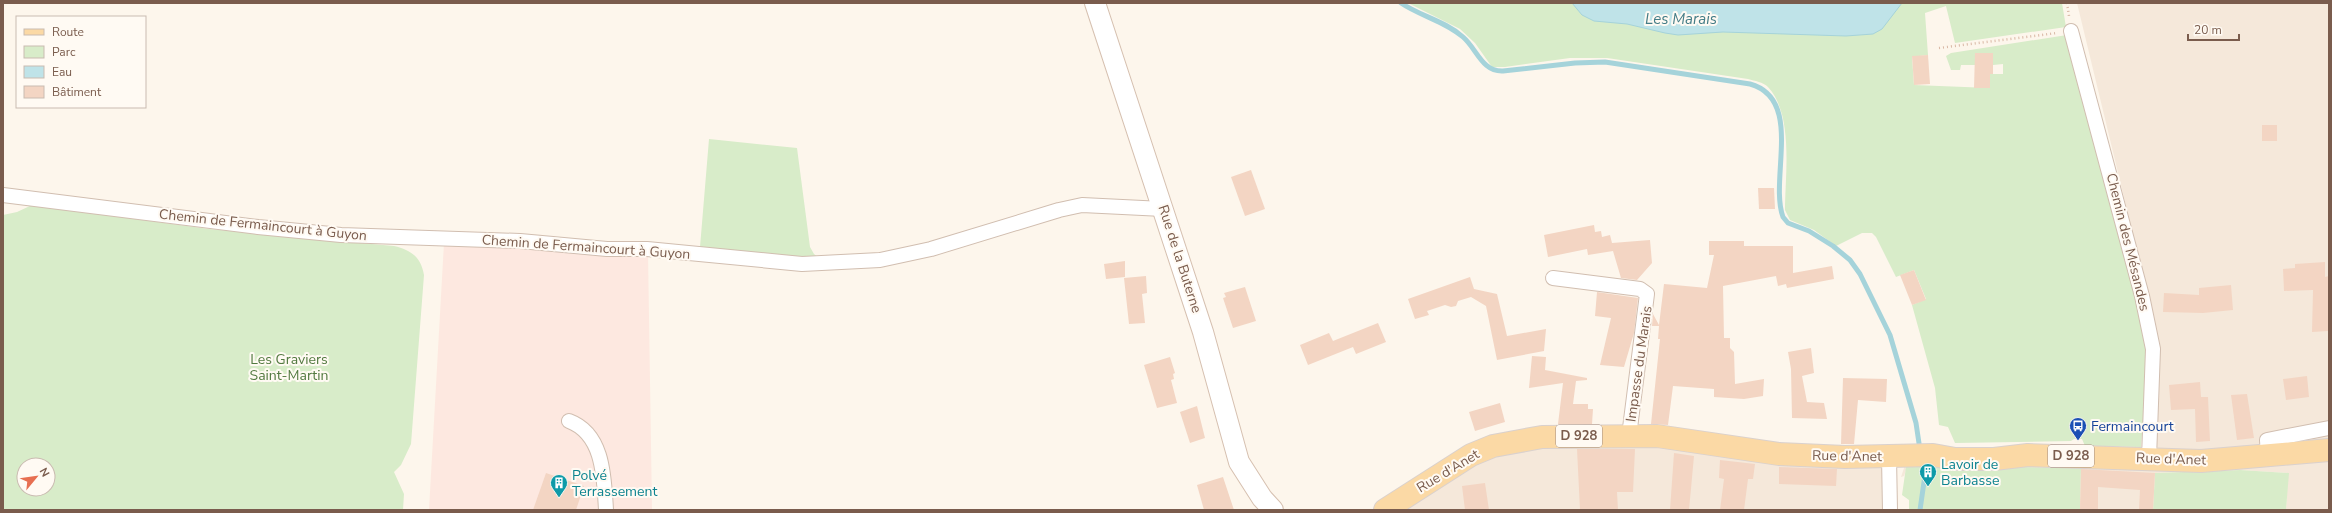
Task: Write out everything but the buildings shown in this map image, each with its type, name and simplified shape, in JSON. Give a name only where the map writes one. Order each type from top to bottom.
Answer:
[{"type":"main road","name":"Rue d'Anet","points":[[1391,508],[1458,461],[1493,446],[1542,437],[1664,437],[1799,456],[1934,456],[1955,459],[1994,459],[2022,455],[2205,461],[2329,450]]},
{"type":"street","name":"Rue de la Buterne","points":[[1095,3],[1203,332],[1239,462],[1262,498],[1272,510]]},
{"type":"street","name":"Chemin des Mésandes","points":[[2071,31],[2142,296],[2153,349],[2149,458]]},
{"type":"street","name":"Chemin de Fermaincourt à Guyon","points":[[3,195],[258,227],[340,235],[520,242],[607,249],[647,249],[802,264],[887,258],[931,249],[1059,210],[1082,205],[1105,204],[1163,208]]},
{"type":"street","name":"Impasse du Marais","points":[[1553,278],[1640,289],[1647,294],[1629,436]]},
{"type":"street","points":[[569,421],[579,425],[588,433],[595,446],[604,479],[606,510]]},
{"type":"street","points":[[2268,456],[2266,440],[2329,428]]},
{"type":"street","points":[[1890,510],[1897,456]]},
{"type":"path","points":[[1939,48],[2071,31]]},
{"type":"shaded area","points":[[2077,3],[2329,3],[2329,444],[2248,451],[2156,451],[2143,276]]},
{"type":"shaded area","points":[[444,243],[648,254],[652,510],[429,510]]},
{"type":"shaded area","points":[[1632,442],[1803,463],[1882,468],[1884,469],[1887,510],[1407,510],[1410,505],[1471,464],[1510,450]]},
{"type":"shaded area","points":[[2329,459],[2329,510],[2286,510],[2288,473],[2240,470],[2155,473],[2153,510],[2080,510],[2081,468],[1907,467],[1904,476],[1901,477],[1905,465]]},
{"type":"green space","points":[[1408,3],[2062,3],[2066,27],[1955,43],[1946,6],[1925,13],[1928,55],[1912,57],[1914,85],[1990,88],[1990,74],[2003,74],[2003,64],[1993,65],[1993,53],[1975,53],[1975,65],[1961,65],[1960,70],[1951,70],[1946,56],[1951,53],[2067,35],[2133,280],[2148,356],[2141,447],[2085,446],[2082,439],[2074,439],[2071,441],[1955,443],[1948,427],[1939,425],[1935,388],[1912,305],[1926,299],[1914,270],[1896,277],[1876,237],[1872,233],[1862,233],[1836,246],[1814,230],[1790,220],[1785,210],[1786,146],[1782,113],[1776,99],[1768,87],[1764,84],[1748,79],[1607,58],[1570,58],[1505,67],[1492,67],[1475,43],[1460,29]]},
{"type":"green space","points":[[709,139],[797,148],[810,247],[814,254],[820,259],[700,247]]},
{"type":"green space","name":"Les Graviers Saint-Martin","points":[[32,205],[209,229],[394,246],[410,252],[418,259],[424,275],[411,444],[401,465],[394,472],[404,494],[403,510],[3,510],[3,215],[17,212]]},
{"type":"green space","points":[[1906,467],[2081,468],[2080,510],[1909,510],[1909,500],[1902,495]]},
{"type":"green space","points":[[2240,470],[2289,473],[2286,510],[2153,510],[2155,473]]},
{"type":"water","name":"Les Marais","points":[[1572,3],[1902,3],[1882,29],[1873,34],[1846,36],[1723,32],[1678,35],[1627,24],[1594,21],[1582,15]]},
{"type":"waterway","points":[[1401,3],[1408,8],[1456,31],[1468,42],[1485,64],[1496,70],[1503,71],[1575,63],[1605,62],[1750,84],[1766,92],[1776,106],[1780,123],[1782,142],[1780,201],[1783,217],[1788,223],[1809,231],[1833,246],[1850,260],[1860,274],[1890,335],[1916,423],[1920,450]]},
{"type":"waterway","points":[[1920,510],[1925,475],[1922,460]]},
{"type":"place","name":"Fermaincourt","points":[[2078,441]]},
{"type":"place","name":"Lavoir de Barbasse","points":[[1928,487]]},
{"type":"place","name":"Polvé Terrassement","points":[[559,498]]}]
